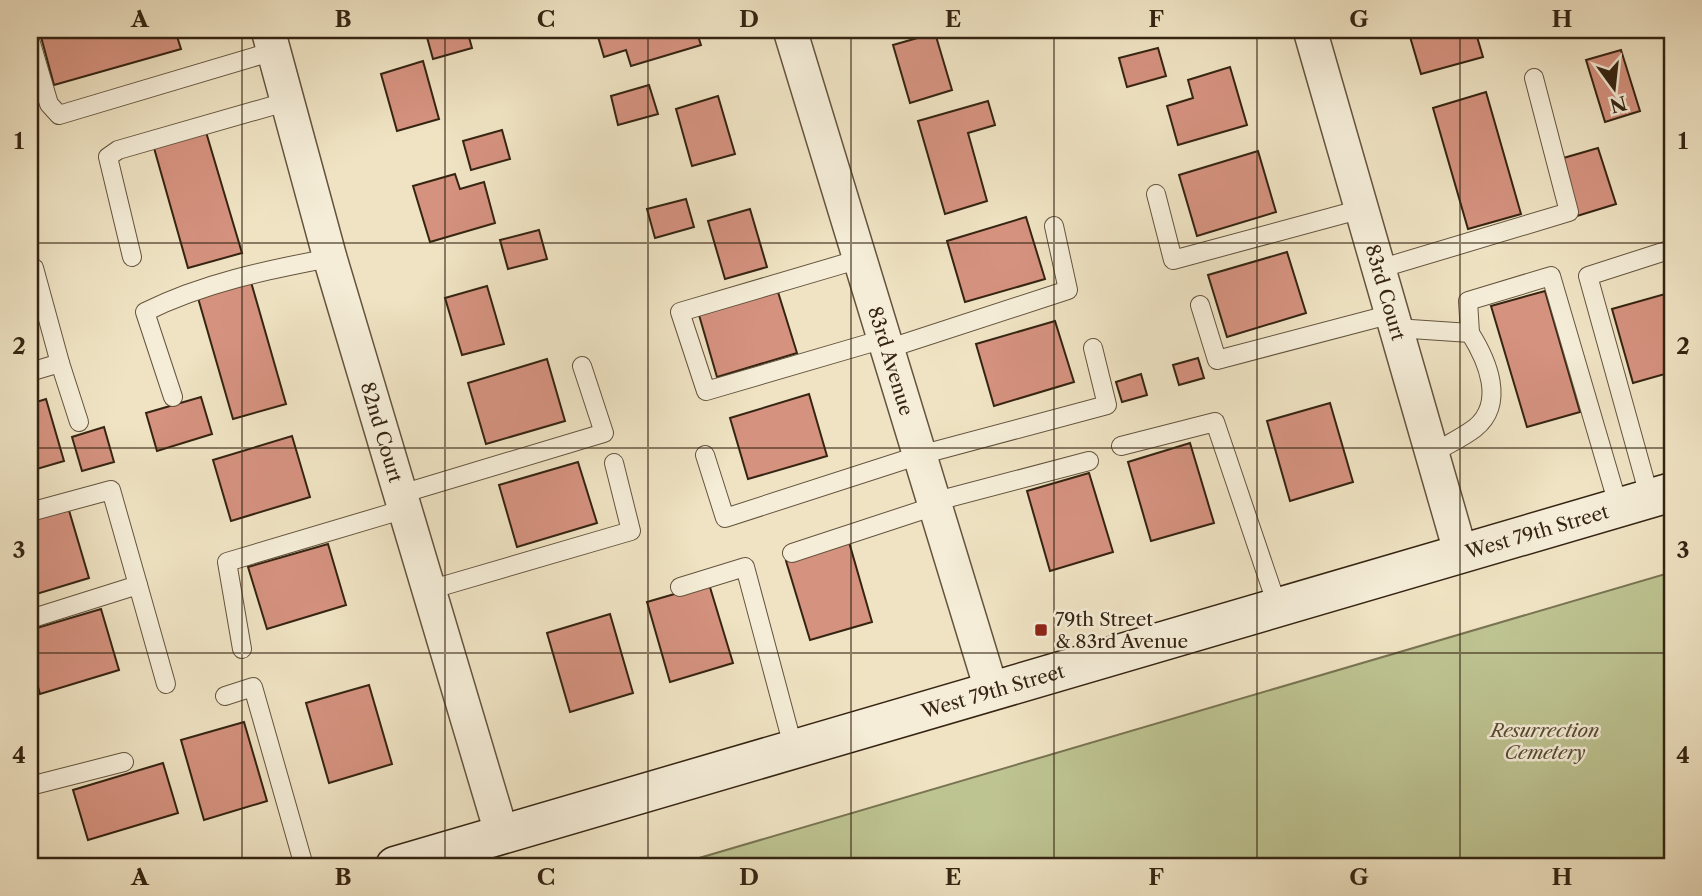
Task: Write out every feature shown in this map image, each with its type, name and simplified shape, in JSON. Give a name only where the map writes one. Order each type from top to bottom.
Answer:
[{"type":"main road","name":"West 79th Street","points":[[395,866],[1647,500]]},
{"type":"street","name":"83rd Avenue","points":[[790,30],[992,692]]},
{"type":"street","name":"83rd Court","points":[[1310,30],[1461,554]]},
{"type":"street","name":"82nd Court","points":[[271,40],[330,258],[502,835]]},
{"type":"lane","points":[[30,40],[49,104],[58,115],[271,40]]},
{"type":"lane","points":[[1379,269],[1569,212],[1534,78]]},
{"type":"lane","points":[[132,257],[108,157],[118,150],[289,101]]},
{"type":"lane","points":[[1156,194],[1173,260],[1362,209]]},
{"type":"lane","points":[[860,259],[680,312],[706,391],[886,344],[1068,290],[1054,226]]},
{"type":"lane","points":[[1647,500],[1588,276],[1672,249]]},
{"type":"lane","points":[[173,397],[145,312],[180,295],[274,269],[330,258]]},
{"type":"lane","points":[[34,268],[79,422]]},
{"type":"lane","points":[[1432,454],[1477,426],[1492,401],[1487,360],[1470,333],[1468,301],[1550,275],[1647,500]]},
{"type":"lane","points":[[1200,305],[1217,360],[1394,321],[1470,333]]},
{"type":"lane","points":[[705,455],[725,518],[920,455],[1107,405],[1093,348]]},
{"type":"lane","points":[[30,372],[60,363]]},
{"type":"lane","points":[[242,649],[227,562],[604,433],[582,366]]},
{"type":"lane","points":[[1121,446],[1215,422],[1278,608]]},
{"type":"lane","points":[[792,553],[934,504],[1089,461]]},
{"type":"lane","points":[[429,590],[631,531],[614,463]]},
{"type":"lane","points":[[30,512],[111,490],[166,684]]},
{"type":"lane","points":[[680,587],[746,567],[794,750]]},
{"type":"lane","points":[[30,619],[138,585]]},
{"type":"lane","points":[[225,696],[253,687],[304,866]]},
{"type":"lane","points":[[30,786],[124,762]]},
{"type":"green space","name":"Resurrection Cemetery","points":[[1672,572],[1672,866],[672,866],[682,863]]},
{"type":"building","points":[[52,30],[175,30],[181,49],[54,85],[40,33]]},
{"type":"building","points":[[425,30],[467,30],[472,48],[433,59]]},
{"type":"building","points":[[596,30],[696,30],[701,45],[631,66],[626,50],[604,57]]},
{"type":"building","points":[[1408,30],[1475,30],[1483,57],[1421,74]]},
{"type":"building","points":[[935,33],[952,90],[910,103],[893,45]]},
{"type":"building","points":[[1158,48],[1166,76],[1127,87],[1119,58]]},
{"type":"building","points":[[1621,50],[1640,111],[1605,122],[1586,60]]},
{"type":"building","points":[[423,61],[439,119],[397,131],[381,74]]},
{"type":"building","points":[[1230,67],[1247,125],[1178,145],[1167,106],[1193,98],[1188,80]]},
{"type":"building","points":[[649,85],[658,114],[618,125],[611,96]]},
{"type":"building","points":[[1486,92],[1521,214],[1468,229],[1433,108]]},
{"type":"building","points":[[718,96],[735,154],[692,166],[676,109]]},
{"type":"building","points":[[988,101],[995,125],[968,133],[987,201],[945,214],[918,121]]},
{"type":"building","points":[[502,130],[510,159],[471,170],[463,141]]},
{"type":"building","points":[[206,132],[242,253],[188,268],[154,148]]},
{"type":"building","points":[[1598,148],[1616,204],[1577,216],[1560,159]]},
{"type":"building","points":[[1258,151],[1276,212],[1197,236],[1179,175]]},
{"type":"building","points":[[455,174],[460,189],[484,182],[495,223],[430,242],[413,186]]},
{"type":"building","points":[[686,199],[694,227],[655,238],[647,209]]},
{"type":"building","points":[[750,209],[767,267],[725,279],[708,221]]},
{"type":"building","points":[[1026,217],[1045,279],[965,302],[947,241]]},
{"type":"building","points":[[539,230],[547,259],[508,269],[500,240]]},
{"type":"building","points":[[1287,252],[1306,313],[1227,337],[1208,275]]},
{"type":"building","points":[[251,282],[286,404],[233,419],[198,298]]},
{"type":"building","points":[[487,286],[504,344],[462,355],[445,298]]},
{"type":"building","points":[[1545,291],[1580,412],[1527,427],[1491,306]]},
{"type":"building","points":[[778,292],[797,353],[717,377],[699,315]]},
{"type":"building","points":[[1672,292],[1672,372],[1633,383],[1612,309]]},
{"type":"building","points":[[1055,321],[1074,382],[994,406],[976,344]]},
{"type":"building","points":[[1198,358],[1204,378],[1179,385],[1173,365]]},
{"type":"building","points":[[547,359],[565,421],[486,444],[468,383]]},
{"type":"building","points":[[1141,374],[1147,395],[1122,402],[1116,382]]},
{"type":"building","points":[[809,394],[827,456],[748,479],[730,418]]},
{"type":"building","points":[[201,397],[212,434],[157,451],[146,413]]},
{"type":"building","points":[[46,399],[64,461],[30,471],[30,404]]},
{"type":"building","points":[[1330,403],[1353,482],[1290,501],[1267,421]]},
{"type":"building","points":[[104,427],[114,462],[82,471],[72,437]]},
{"type":"building","points":[[292,436],[310,497],[231,521],[213,460]]},
{"type":"building","points":[[1190,443],[1214,523],[1151,541],[1128,462]]},
{"type":"building","points":[[578,462],[597,523],[517,547],[499,485]]},
{"type":"building","points":[[1089,473],[1113,552],[1050,571],[1027,491]]},
{"type":"building","points":[[68,507],[89,578],[30,596],[30,519]]},
{"type":"building","points":[[849,542],[872,622],[810,640],[786,561]]},
{"type":"building","points":[[328,544],[346,605],[267,629],[248,567]]},
{"type":"building","points":[[709,584],[733,663],[670,682],[647,602]]},
{"type":"building","points":[[101,609],[119,670],[40,694],[30,659],[30,630]]},
{"type":"building","points":[[610,614],[633,693],[570,712],[547,633]]},
{"type":"building","points":[[369,685],[392,764],[329,783],[306,703]]},
{"type":"building","points":[[244,722],[267,801],[204,820],[181,740]]},
{"type":"building","points":[[163,763],[178,813],[88,840],[73,790]]},
{"type":"place","name":"79th Street & 83rd Avenue","points":[[1041,630]]}]
